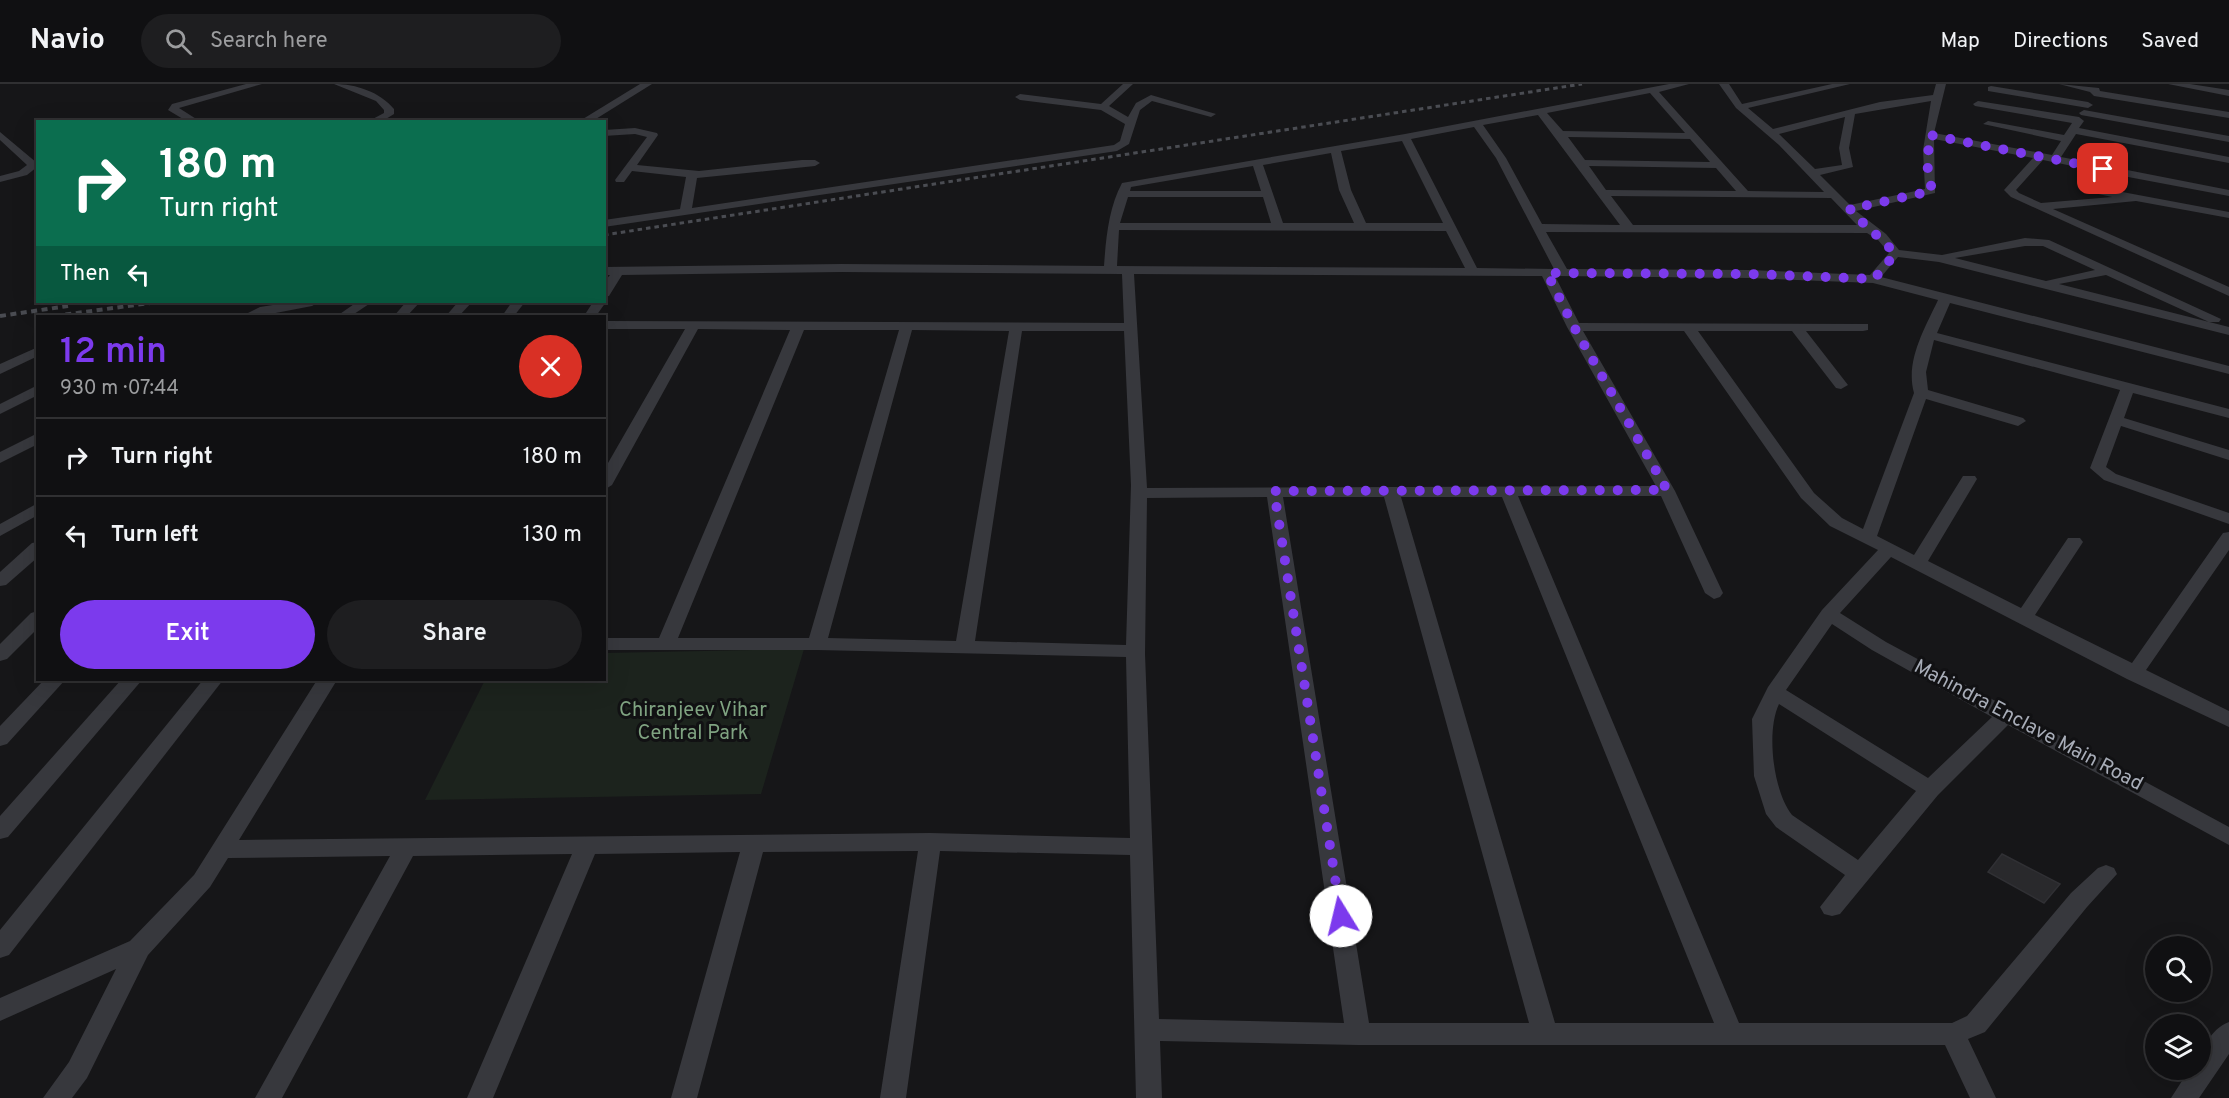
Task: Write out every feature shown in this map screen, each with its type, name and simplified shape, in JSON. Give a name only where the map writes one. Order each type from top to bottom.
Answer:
[{"type":"street","points":[[192,120],[173,110],[175,106],[257,84]]},
{"type":"street","points":[[339,84],[379,99],[389,109],[388,114],[376,120]]},
{"type":"street","points":[[586,120],[647,84]]},
{"type":"street","points":[[1103,107],[1128,84]]},
{"type":"street","points":[[1149,1098],[1136,651],[1138,493],[1130,327],[1113,226],[1121,194],[1126,185],[1136,182],[1405,137],[1684,84]]},
{"type":"street","points":[[1724,84],[1741,107],[1870,229],[1882,237],[1895,254],[1939,258],[2228,327]]},
{"type":"street","points":[[1741,107],[1845,84]]},
{"type":"street","points":[[1850,209],[1932,191],[1927,164],[1936,97],[1941,84]]},
{"type":"street","points":[[2064,84],[2229,115]]},
{"type":"street","points":[[2173,84],[2229,93]]},
{"type":"street","points":[[1651,89],[1745,194]]},
{"type":"street","points":[[1991,89],[2076,126],[2229,181]]},
{"type":"street","points":[[2054,160],[2096,89]]},
{"type":"street","points":[[1020,97],[1103,107],[1130,122]]},
{"type":"street","points":[[1771,133],[1880,105],[1936,97]]},
{"type":"street","points":[[606,224],[1117,147],[1125,142],[1131,117],[1145,100],[1151,98],[1211,114]]},
{"type":"street","points":[[1978,104],[2229,160]]},
{"type":"street","points":[[1539,110],[1560,134],[1601,193],[1629,228]]},
{"type":"street","points":[[1813,173],[1848,166],[1844,148],[1850,114]]},
{"type":"street","points":[[1476,123],[1501,158],[1563,274]]},
{"type":"street","points":[[1988,124],[2076,126],[2229,140]]},
{"type":"street","points":[[606,133],[635,132],[653,135],[620,180]]},
{"type":"street","points":[[1560,134],[1693,136]]},
{"type":"street","points":[[0,135],[33,165],[23,173],[0,179]]},
{"type":"street","points":[[1930,135],[2229,193]]},
{"type":"street","points":[[1405,137],[1473,272]]},
{"type":"street","points":[[0,151],[15,148]]},
{"type":"street","points":[[1335,149],[1345,190],[1362,227]]},
{"type":"street","points":[[2040,157],[2010,190],[2015,195],[2229,292]]},
{"type":"street","points":[[630,167],[692,175],[732,172],[788,162],[815,163]]},
{"type":"street","points":[[1257,162],[1278,227]]},
{"type":"street","points":[[1581,163],[1719,165]]},
{"type":"street","points":[[2103,169],[2091,187],[2098,191],[2229,215]]},
{"type":"street","points":[[685,212],[692,175]]},
{"type":"street","points":[[1601,193],[1835,195]]},
{"type":"street","points":[[1121,194],[1267,194]]},
{"type":"street","points":[[2039,207],[2136,198]]},
{"type":"street","points":[[1113,226],[1449,227]]},
{"type":"street","points":[[1538,228],[1870,229]]},
{"type":"street","points":[[1939,258],[2025,242],[2044,243],[2228,327]]},
{"type":"street","points":[[1874,279],[1895,254]]},
{"type":"street","points":[[606,271],[841,268],[1473,272],[1750,274],[1874,279],[2229,370]]},
{"type":"street","points":[[606,290],[619,270]]},
{"type":"street","points":[[2046,283],[2109,271]]},
{"type":"street","points":[[1547,273],[1574,327],[1667,490],[1714,593]]},
{"type":"street","points":[[1868,538],[1922,393],[1917,380],[1929,335],[1946,297]]},
{"type":"street","points":[[252,315],[265,310],[306,303]]},
{"type":"street","points":[[345,315],[363,303]]},
{"type":"street","points":[[401,315],[412,303]]},
{"type":"street","points":[[453,315],[464,303]]},
{"type":"street","points":[[606,325],[1130,327]]},
{"type":"street","points":[[666,643],[800,325]]},
{"type":"street","points":[[606,481],[694,326]]},
{"type":"street","points":[[817,644],[907,326]]},
{"type":"street","points":[[965,646],[1016,326]]},
{"type":"street","points":[[1574,327],[1863,327]]},
{"type":"street","points":[[1689,328],[1807,495],[1836,522],[2229,720]]},
{"type":"street","points":[[1797,328],[1841,385]]},
{"type":"street","points":[[1929,335],[2229,414]]},
{"type":"street","points":[[0,370],[36,351]]},
{"type":"street","points":[[2128,387],[2098,468],[2110,477],[2229,519]]},
{"type":"street","points":[[0,410],[36,390]]},
{"type":"street","points":[[1922,393],[2018,421]]},
{"type":"street","points":[[2116,420],[2229,455]]},
{"type":"street","points":[[0,458],[36,437]]},
{"type":"street","points":[[1918,563],[1970,479]]},
{"type":"street","points":[[1138,493],[1667,490]]},
{"type":"street","points":[[1274,491],[1358,1034]]},
{"type":"street","points":[[1391,491],[1545,1034]]},
{"type":"street","points":[[1508,491],[1730,1032]]},
{"type":"street","points":[[0,531],[36,509]]},
{"type":"street","points":[[16,521],[36,521]]},
{"type":"street","points":[[2134,674],[2229,537]]},
{"type":"street","points":[[2023,618],[2074,542]]},
{"type":"street","points":[[0,582],[36,549]]},
{"type":"street","points":[[1859,873],[1784,821],[1774,808],[1765,776],[1761,737],[1762,719],[1775,692],[1829,614],[1889,549]]},
{"type":"street","name":"Mahindra Enclave Main Road","points":[[1829,614],[1879,646],[2229,837]]},
{"type":"street","points":[[0,655],[36,619]]},
{"type":"street","points":[[606,644],[817,644],[1136,651]]},
{"type":"street","points":[[0,739],[54,681]]},
{"type":"street","points":[[0,831],[131,681]]},
{"type":"street","points":[[0,948],[212,681]]},
{"type":"street","points":[[56,1098],[78,1070],[139,948],[202,881],[326,681]]},
{"type":"street","points":[[1775,692],[1930,789]]},
{"type":"street","points":[[1832,907],[1930,789],[2007,714]]},
{"type":"street","points":[[222,849],[930,842],[1143,847]]},
{"type":"street","points":[[893,1098],[930,842]]},
{"type":"street","points":[[684,1098],[754,843]]},
{"type":"street","points":[[480,1098],[587,845]]},
{"type":"street","points":[[268,1098],[406,847]]},
{"type":"street","points":[[1148,1030],[1358,1034],[1730,1032],[1953,1034],[1976,1024],[2079,900],[2106,874]]},
{"type":"street","points":[[0,1010],[139,948]]},
{"type":"street","points":[[2184,1098],[2229,1033]]},
{"type":"street","points":[[1953,1034],[1983,1098]]},
{"type":"green space","name":"Chiranjeev Vihar Central Park","points":[[804,649],[761,794],[425,800],[484,681],[606,681],[606,653]]},
{"type":"building","points":[[2002,854],[2060,884],[2044,903],[1988,872]]},
{"type":"railway","points":[[606,235],[1582,84]]},
{"type":"railway","points":[[62,315],[150,303]]},
{"type":"railway","points":[[0,316],[68,306]]},
{"type":"route","points":[[1341,916],[1274,491],[1667,490],[1574,327],[1547,273],[1750,274],[1874,279],[1895,254],[1882,237],[1862,223],[1850,209],[1932,191],[1927,164],[1930,135],[2103,169]]}]
